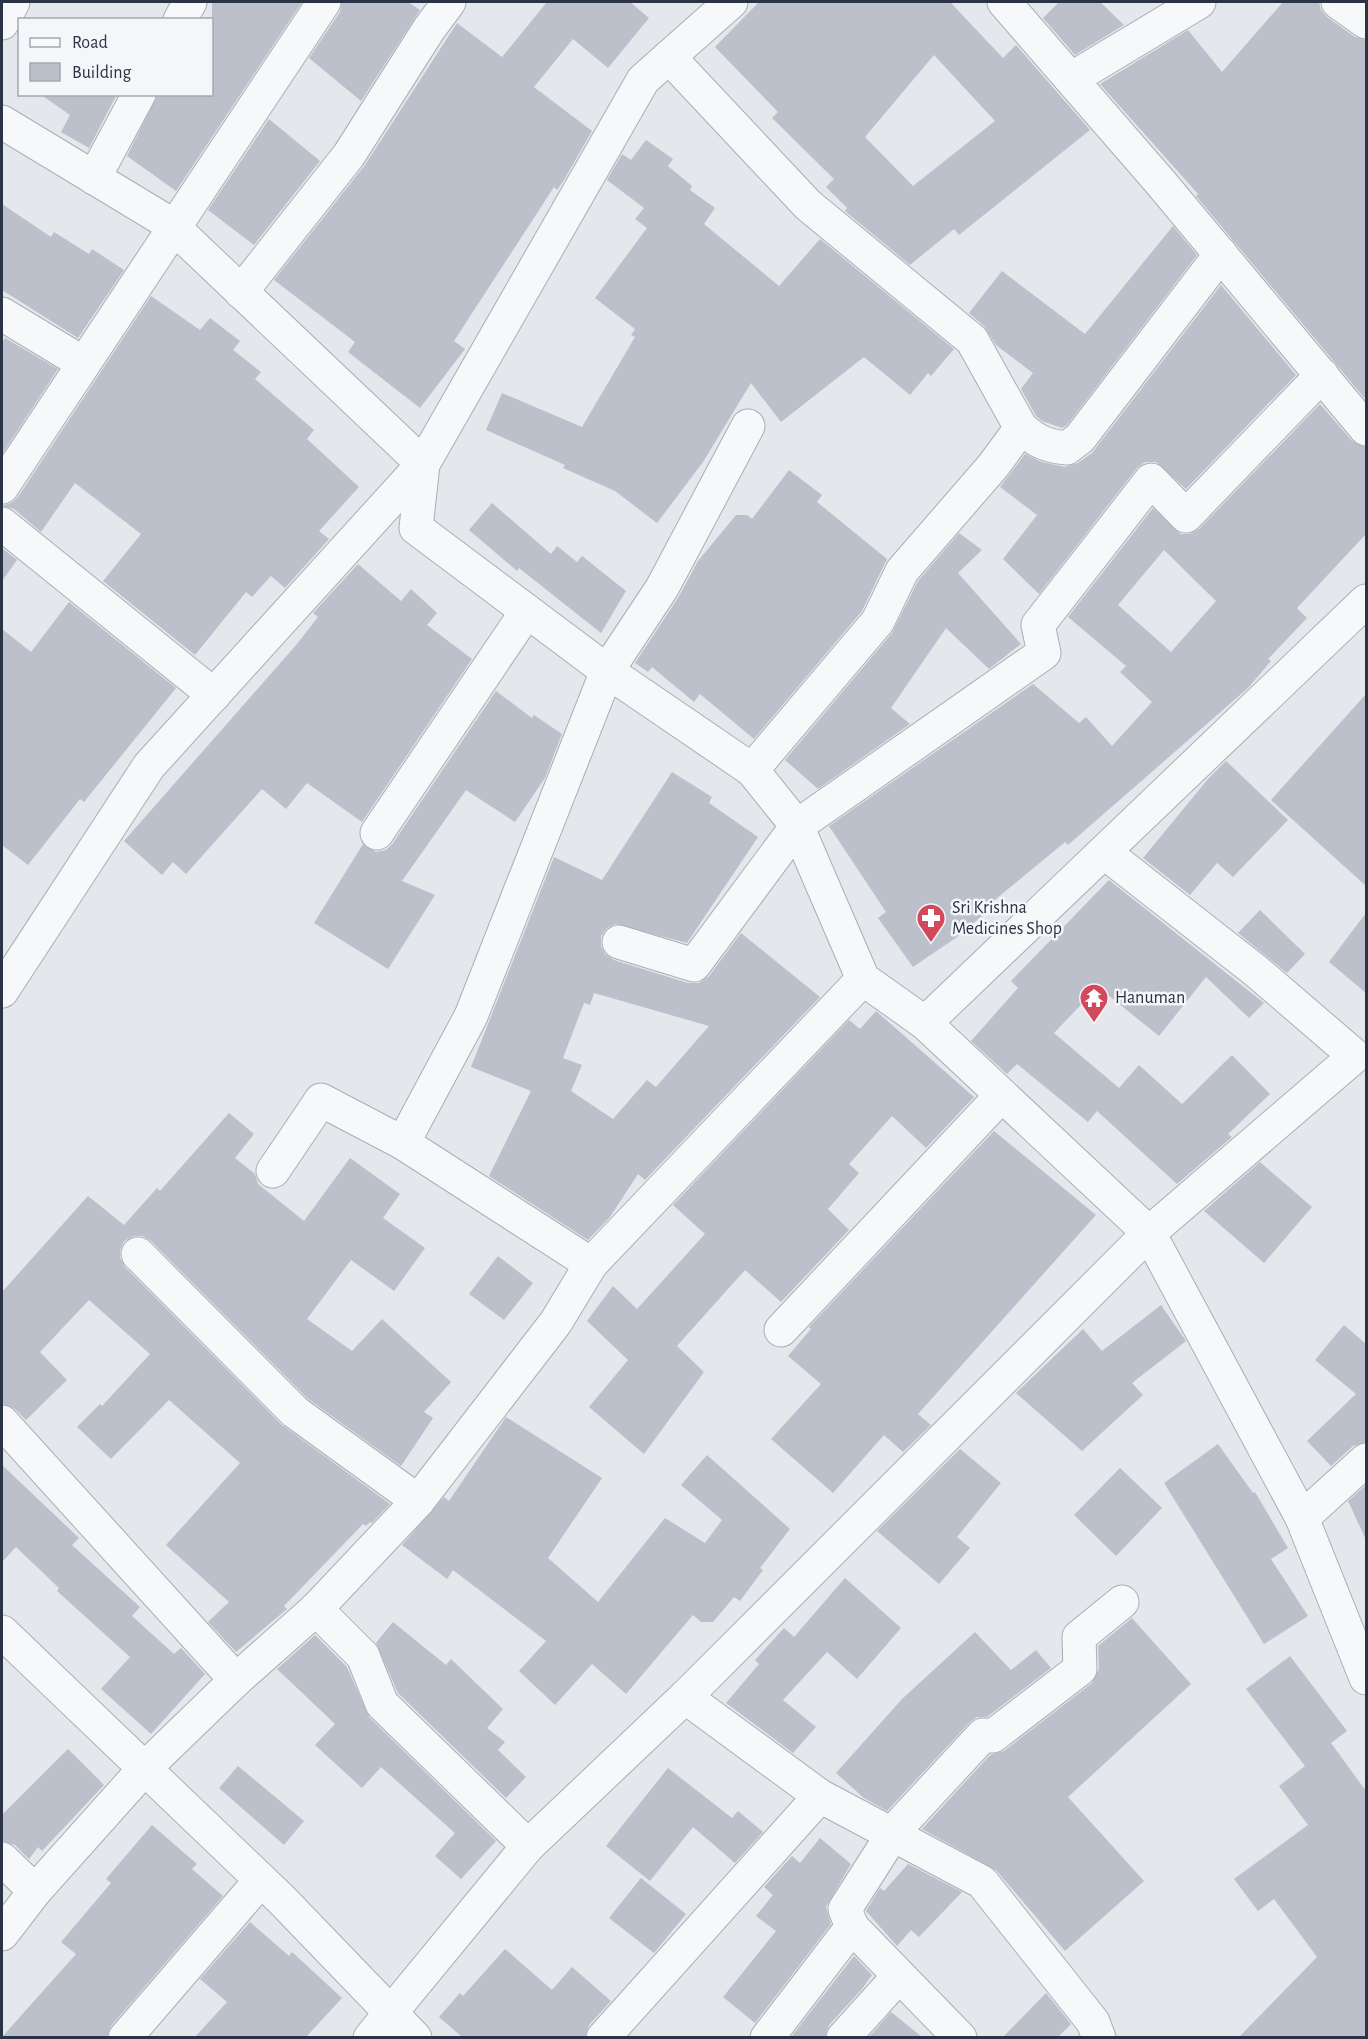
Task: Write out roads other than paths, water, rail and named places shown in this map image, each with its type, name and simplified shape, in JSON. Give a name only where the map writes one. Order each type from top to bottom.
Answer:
[{"type":"street","points":[[2,23],[13,2]]},
{"type":"street","points":[[181,18],[190,2]]},
{"type":"street","points":[[2,483],[324,2]]},
{"type":"street","points":[[241,292],[349,155],[429,29],[449,2]]},
{"type":"street","points":[[2,990],[149,766],[423,464],[643,80],[730,2]]},
{"type":"street","points":[[1004,2],[1221,254],[1366,429]]},
{"type":"street","points":[[1071,79],[1199,2]]},
{"type":"street","points":[[1338,2],[1366,22]]},
{"type":"street","points":[[669,57],[808,205],[972,340],[1021,428],[1038,443],[1067,448],[1080,438],[1221,254]]},
{"type":"street","points":[[94,178],[138,96]]},
{"type":"street","points":[[2,122],[174,227],[423,464]]},
{"type":"street","points":[[2,314],[83,363]]},
{"type":"street","points":[[619,942],[694,965],[797,826],[1044,653],[1038,625],[1151,480],[1186,516],[1322,375]]},
{"type":"street","points":[[403,1143],[471,1016],[607,671],[662,588],[748,426]]},
{"type":"street","points":[[752,770],[878,621],[902,571],[993,466],[1021,428]]},
{"type":"street","points":[[423,464],[416,528],[607,671],[752,770],[797,826],[863,979],[925,1023],[1149,1233],[1302,1518],[1366,1678]]},
{"type":"street","points":[[2,524],[214,695]]},
{"type":"street","points":[[925,1023],[1366,601]]},
{"type":"street","points":[[377,833],[527,611]]},
{"type":"street","points":[[370,2037],[393,2013],[528,1846],[686,1697],[1149,1233],[1361,1049],[1256,971],[1104,852]]},
{"type":"street","points":[[2,1934],[35,1891],[145,1768],[236,1680],[316,1609],[418,1501],[556,1322],[591,1264],[863,979]]},
{"type":"street","points":[[781,1330],[1001,1096]]},
{"type":"street","points":[[273,1171],[321,1100],[403,1143],[591,1264]]},
{"type":"street","points":[[138,1254],[295,1412],[418,1501]]},
{"type":"street","points":[[2,1422],[236,1680]]},
{"type":"street","points":[[1302,1518],[1366,1460]]},
{"type":"street","points":[[960,2037],[852,1927],[845,1909],[893,1835],[983,1735],[993,1736],[1080,1669],[1079,1637],[1122,1602]]},
{"type":"street","points":[[316,1609],[363,1656],[382,1704],[528,1846]]},
{"type":"street","points":[[2,1632],[261,1880],[415,2037]]},
{"type":"street","points":[[686,1697],[820,1796],[982,1882],[1093,2022],[1099,2037]]},
{"type":"street","points":[[603,2037],[820,1796]]},
{"type":"street","points":[[2,1859],[35,1891]]},
{"type":"street","points":[[125,2037],[261,1880]]},
{"type":"street","points":[[767,2037],[852,1927]]},
{"type":"street","points":[[843,2037],[899,1976]]},
{"type":"place","name":"Sri Krishna Medicines Shop","points":[[931,944]]},
{"type":"place","name":"Hanuman","points":[[1094,1024]]}]
